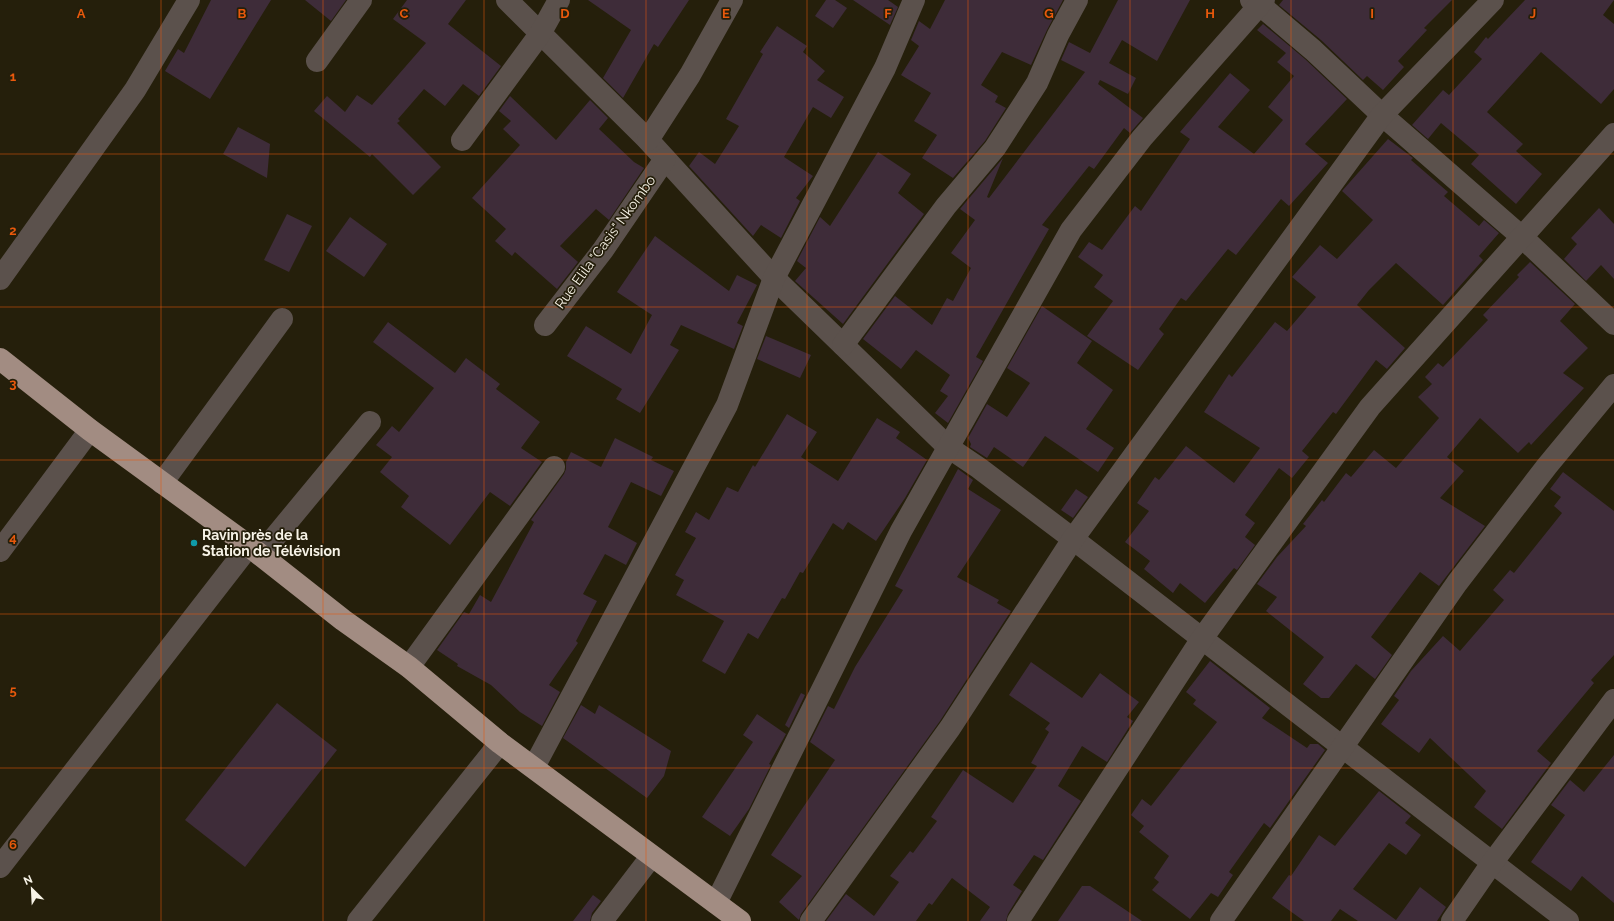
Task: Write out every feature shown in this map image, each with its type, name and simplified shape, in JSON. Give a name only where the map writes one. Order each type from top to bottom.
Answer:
[{"type":"highway","points":[[0,359],[90,430],[409,667],[500,743],[534,766],[651,857],[740,921]]},
{"type":"street","points":[[0,279],[135,90],[189,0]]},
{"type":"street","points":[[317,61],[361,0]]},
{"type":"street","points":[[506,0],[648,140],[774,278],[948,447],[979,468],[1568,921]]},
{"type":"street","points":[[462,140],[540,34],[559,0]]},
{"type":"street","points":[[648,140],[690,75],[732,0]]},
{"type":"street","points":[[534,766],[727,405],[774,278],[885,68],[914,0]]},
{"type":"street","points":[[843,345],[946,206],[995,148],[1037,83],[1058,35],[1076,0]]},
{"type":"street","points":[[811,921],[950,728],[1073,540],[1382,115],[1493,0]]},
{"type":"street","points":[[716,903],[901,531],[1071,230],[1142,138],[1258,2],[1313,50],[1382,115],[1522,236],[1614,324]]},
{"type":"street","points":[[1018,921],[1202,640],[1370,407],[1614,134]]},
{"type":"street","name":"Rue Elila \"Casis\" Nkombo","points":[[545,325],[603,250],[665,159]]},
{"type":"street","points":[[162,483],[282,319]]},
{"type":"street","points":[[1221,921],[1457,583],[1547,466],[1614,385]]},
{"type":"street","points":[[0,867],[254,551],[370,422]]},
{"type":"street","points":[[0,551],[90,430]]},
{"type":"street","points":[[409,667],[554,467]]},
{"type":"street","points":[[1452,921],[1492,863],[1614,700]]},
{"type":"street","points":[[358,921],[500,743]]},
{"type":"street","points":[[602,921],[651,857]]},
{"type":"building","points":[[211,0],[271,0],[210,99],[165,71],[178,49],[184,53]]},
{"type":"building","points":[[305,0],[346,0],[331,21]]},
{"type":"building","points":[[407,0],[466,0],[448,24],[501,66],[479,96],[463,84],[445,106],[424,89],[398,119],[400,121],[397,123],[441,167],[413,195],[372,154],[370,157],[314,111],[327,96],[345,112],[357,95],[372,105],[426,43],[393,19]]},
{"type":"building","points":[[588,0],[689,0],[658,47],[654,44],[623,98],[603,78],[631,30]]},
{"type":"building","points":[[826,0],[835,0],[847,8],[833,28],[815,16]]},
{"type":"building","points":[[853,0],[888,0],[898,7],[890,25]]},
{"type":"building","points":[[945,0],[1063,0],[1031,65],[1002,52],[981,85],[998,96],[995,102],[1006,108],[985,141],[953,178],[922,158],[937,135],[914,121],[931,93],[901,75],[919,46],[911,40],[919,21],[930,29]]},
{"type":"building","points":[[1118,0],[1190,0],[1157,61],[1122,40],[1109,63],[1136,78],[1128,94],[1100,80],[1098,84],[1143,118],[1130,133],[1124,128],[1094,169],[1089,166],[1042,225],[1049,229],[976,357],[983,361],[948,423],[935,413],[948,396],[940,391],[950,375],[916,350],[901,369],[863,339],[895,296],[932,325],[947,298],[953,301],[971,268],[951,253],[975,220],[960,209],[1003,158],[987,197],[989,198],[1085,72],[1061,60],[1069,42],[1090,53]]},
{"type":"building","points":[[1283,0],[1452,0],[1424,28],[1427,30],[1398,61],[1404,67],[1383,90],[1367,76],[1363,80],[1321,40],[1279,5]]},
{"type":"building","points":[[1525,0],[1614,0],[1603,15],[1614,24],[1614,89],[1601,104],[1541,52],[1487,112],[1523,144],[1516,151],[1542,174],[1516,204],[1471,164],[1479,155],[1441,123],[1428,139],[1412,125],[1443,90],[1449,95],[1482,59],[1474,52],[1486,37],[1488,39]]},
{"type":"building","points":[[1263,24],[1305,59],[1347,99],[1305,144],[1328,163],[1289,206],[1281,199],[1236,255],[1228,249],[1186,301],[1181,298],[1159,329],[1164,334],[1138,370],[1087,336],[1113,301],[1094,287],[1103,275],[1078,257],[1089,242],[1102,250],[1135,206],[1141,211],[1190,139],[1180,132],[1230,73],[1250,90],[1218,127],[1254,154],[1283,120],[1268,107],[1294,76],[1277,62],[1286,53],[1257,30]]},
{"type":"building","points":[[777,26],[807,46],[803,52],[825,71],[817,80],[844,97],[831,118],[813,107],[784,157],[813,176],[796,198],[800,201],[781,238],[761,225],[753,236],[689,166],[699,152],[715,164],[739,126],[726,119],[763,54],[760,52]]},
{"type":"building","points":[[510,96],[556,140],[590,100],[608,118],[599,129],[634,162],[644,168],[609,220],[596,209],[560,246],[578,262],[557,289],[515,252],[512,256],[495,241],[506,229],[472,198],[520,145],[503,129],[511,121],[499,111]]},
{"type":"building","points":[[238,127],[270,144],[267,178],[223,154]]},
{"type":"building","points":[[1388,139],[1413,158],[1411,160],[1448,192],[1444,196],[1479,226],[1484,220],[1499,233],[1479,256],[1483,260],[1443,305],[1396,263],[1369,290],[1357,305],[1405,348],[1387,369],[1376,360],[1336,414],[1333,412],[1302,451],[1309,457],[1292,478],[1279,468],[1245,515],[1255,523],[1245,537],[1255,545],[1237,570],[1234,568],[1205,603],[1180,583],[1173,593],[1144,569],[1150,561],[1125,542],[1149,511],[1137,503],[1155,477],[1159,480],[1186,446],[1234,483],[1260,448],[1204,412],[1229,374],[1232,377],[1275,322],[1287,331],[1316,297],[1292,277],[1320,245],[1337,259],[1373,220],[1342,191]]},
{"type":"building","points":[[878,152],[911,174],[898,193],[924,214],[843,324],[795,281],[806,268],[797,261],[820,217],[830,226]]},
{"type":"building","points":[[1599,208],[1614,224],[1614,279],[1601,265],[1586,281],[1564,259],[1577,244],[1571,238]]},
{"type":"building","points":[[287,214],[312,226],[289,272],[264,260]]},
{"type":"building","points":[[350,217],[387,244],[364,277],[326,251]]},
{"type":"building","points":[[655,236],[729,291],[737,275],[757,285],[737,323],[743,326],[734,349],[681,325],[670,345],[679,350],[640,413],[616,399],[622,389],[567,356],[586,326],[631,354],[652,315],[617,292]]},
{"type":"building","points":[[1530,262],[1575,304],[1560,321],[1588,348],[1563,373],[1584,388],[1531,445],[1529,442],[1518,453],[1480,418],[1447,457],[1464,471],[1440,498],[1485,526],[1439,586],[1420,572],[1371,637],[1392,655],[1375,679],[1356,664],[1329,698],[1321,698],[1303,684],[1324,657],[1266,611],[1277,597],[1257,584],[1277,557],[1306,526],[1303,524],[1322,500],[1324,502],[1346,473],[1351,477],[1374,450],[1396,468],[1439,418],[1418,397],[1432,384],[1425,377],[1438,363],[1443,367],[1488,320],[1483,315],[1519,277],[1517,275]]},
{"type":"building","points":[[1042,306],[1092,341],[1077,363],[1113,390],[1086,429],[1114,448],[1098,472],[1045,436],[1023,467],[994,447],[987,458],[970,447],[971,444],[968,438],[987,404],[1007,417],[1030,383],[1007,368]]},
{"type":"building","points":[[388,322],[455,373],[466,358],[500,384],[496,389],[540,422],[521,448],[542,462],[510,506],[490,492],[450,545],[401,507],[409,496],[380,472],[392,457],[376,445],[392,426],[399,432],[434,388],[373,342]]},
{"type":"building","points":[[766,336],[811,355],[800,378],[757,359]]},
{"type":"building","points":[[787,414],[817,432],[801,457],[838,481],[877,418],[900,432],[896,438],[927,460],[905,498],[876,541],[848,522],[843,530],[833,523],[803,573],[800,572],[785,599],[782,598],[758,639],[748,633],[725,674],[702,661],[724,621],[676,595],[684,580],[675,575],[696,538],[685,532],[696,512],[709,520],[727,487],[738,492],[753,465],[755,467]]},
{"type":"building","points":[[615,438],[653,457],[651,460],[674,471],[661,496],[631,482],[608,527],[637,543],[626,565],[605,554],[583,594],[597,601],[576,641],[578,643],[549,685],[560,692],[542,726],[520,712],[491,685],[457,666],[458,664],[437,650],[464,612],[469,614],[480,595],[491,602],[534,522],[531,520],[564,474],[566,462],[571,452],[601,467]]},
{"type":"building","points":[[958,469],[973,480],[968,489],[1001,510],[957,577],[999,600],[997,603],[1011,611],[940,721],[801,914],[799,920],[779,902],[802,876],[771,855],[835,760],[810,742],[828,706],[834,709],[855,667],[903,590],[895,586]]},
{"type":"building","points":[[1563,472],[1614,511],[1614,655],[1591,680],[1594,683],[1537,751],[1551,763],[1502,829],[1474,807],[1486,791],[1430,738],[1419,753],[1381,724],[1399,700],[1394,696],[1411,671],[1443,636],[1460,651],[1504,600],[1493,590],[1510,570],[1514,573],[1562,513],[1554,506],[1561,497],[1550,489]]},
{"type":"building","points":[[1076,489],[1088,497],[1073,518],[1061,510]]},
{"type":"building","points":[[1210,661],[1270,708],[1262,718],[1307,748],[1310,744],[1318,744],[1325,750],[1270,828],[1264,823],[1229,872],[1233,875],[1218,897],[1211,893],[1190,919],[1152,890],[1159,882],[1154,878],[1169,856],[1139,832],[1144,826],[1131,815],[1142,799],[1151,806],[1217,722],[1193,704],[1196,700],[1186,692]]},
{"type":"building","points":[[1031,662],[1082,698],[1100,673],[1139,702],[1127,717],[1133,721],[1107,762],[1082,746],[1058,786],[1081,801],[1043,860],[1034,855],[1013,885],[1022,891],[1008,914],[1006,921],[980,921],[990,907],[952,878],[932,905],[929,903],[916,921],[826,921],[846,894],[874,916],[899,882],[890,876],[910,851],[913,853],[937,821],[931,817],[963,770],[1013,803],[1037,766],[1031,763],[1049,732],[1045,729],[1050,723],[1009,695]]},
{"type":"building","points":[[801,693],[805,695],[789,728],[785,725]]},
{"type":"building","points":[[277,703],[337,750],[245,867],[185,820]]},
{"type":"building","points":[[581,705],[595,714],[599,705],[671,751],[664,776],[647,798],[563,738]]},
{"type":"building","points":[[757,714],[786,734],[769,764],[771,765],[749,809],[730,836],[702,817],[753,742],[743,735]]},
{"type":"building","points":[[1614,755],[1614,903],[1582,876],[1571,891],[1531,862],[1565,815],[1551,805],[1570,780],[1584,792]]},
{"type":"building","points":[[1379,791],[1411,816],[1405,823],[1421,835],[1406,855],[1389,843],[1353,889],[1396,920],[1420,887],[1446,907],[1437,921],[1358,921],[1340,909],[1331,921],[1304,921],[1272,898],[1289,875],[1291,876],[1319,835],[1335,846]]},
{"type":"building","points":[[1082,886],[1090,886],[1142,921],[1058,921]]},
{"type":"building","points":[[593,895],[601,901],[592,913],[590,921],[573,921]]},
{"type":"place","name":"Ravin près de la Station de Télévision","points":[[194,543]]}]
